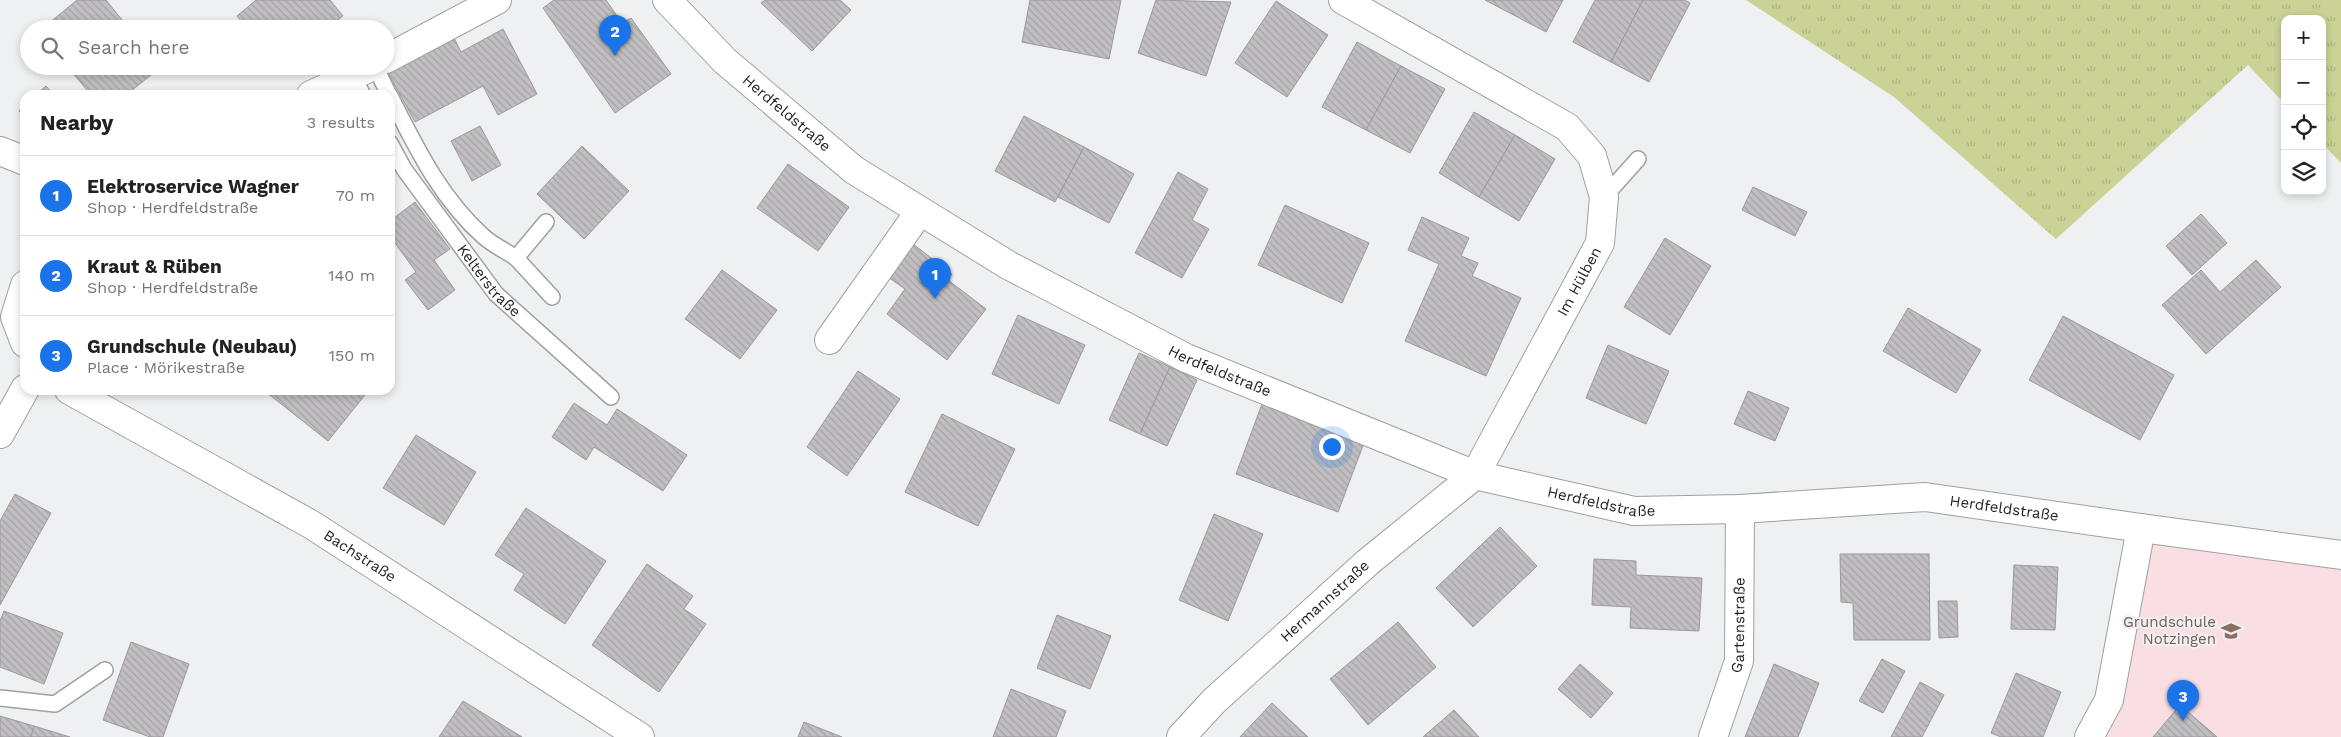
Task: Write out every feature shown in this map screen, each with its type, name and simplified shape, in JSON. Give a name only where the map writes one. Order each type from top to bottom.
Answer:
[{"type":"street","points":[[395,54],[497,0]]},
{"type":"street","name":"Herdfeldstraße","points":[[667,0],[725,61],[854,170],[1008,265],[1186,358],[1475,475],[1634,511],[1740,509],[1925,497],[2341,555]]},
{"type":"street","name":"Im Hülben","points":[[1343,0],[1567,127],[1592,156],[1604,197],[1600,243],[1475,475]]},
{"type":"street","name":"Kelterstraße","points":[[325,90],[366,76]]},
{"type":"street","points":[[0,151],[20,159]]},
{"type":"street","points":[[829,340],[920,211]]},
{"type":"street","points":[[20,301],[15,317],[20,330]]},
{"type":"street","points":[[0,434],[22,395]]},
{"type":"street","name":"Bachstraße","points":[[78,395],[312,525],[640,737]]},
{"type":"street","name":"Hermannstraße","points":[[1181,737],[1214,701],[1361,568],[1475,475]]},
{"type":"street","name":"Gartenstraße","points":[[1713,737],[1739,661],[1740,509]]},
{"type":"street","points":[[2089,737],[2109,700],[2141,528]]},
{"type":"lane","name":"Kelterstraße","points":[[366,76],[383,90]]},
{"type":"lane","name":"Kelterstraße","points":[[395,106],[419,152],[448,200],[484,237],[516,258],[552,297]]},
{"type":"lane","name":"Kelterstraße","points":[[395,152],[404,169],[496,294],[611,397]]},
{"type":"lane","points":[[1604,197],[1638,159]]},
{"type":"lane","points":[[516,258],[546,222]]},
{"type":"lane","points":[[0,698],[55,704],[105,670]]},
{"type":"shaded area","name":"Grundschule Notzingen","points":[[2141,528],[2341,563],[2341,737],[2089,737]]},
{"type":"green space","points":[[1746,0],[2341,0],[2341,163],[2326,147],[2326,15],[2281,15],[2281,100],[2248,65],[2056,239],[1894,97]]},
{"type":"building","points":[[77,0],[106,0],[122,20],[53,20]]},
{"type":"building","points":[[256,0],[330,0],[343,16],[338,20],[240,20],[237,16]]},
{"type":"building","points":[[554,0],[606,0],[622,23],[631,18],[671,74],[615,113],[543,8]]},
{"type":"building","points":[[765,0],[840,0],[851,10],[812,51],[761,3]]},
{"type":"building","points":[[1030,0],[1121,0],[1109,59],[1022,42]]},
{"type":"building","points":[[1156,0],[1231,2],[1206,76],[1138,53]]},
{"type":"building","points":[[1485,0],[1563,0],[1546,32]]},
{"type":"building","points":[[1595,0],[1643,0],[1611,62],[1573,42]]},
{"type":"building","points":[[1643,0],[1685,0],[1690,3],[1649,82],[1611,62]]},
{"type":"building","points":[[1276,1],[1328,35],[1287,97],[1235,63]]},
{"type":"building","points":[[503,29],[537,94],[498,115],[483,86],[415,122],[389,75],[395,75],[395,64],[452,34],[461,52]]},
{"type":"building","points":[[1357,42],[1401,66],[1366,130],[1322,107]]},
{"type":"building","points":[[1401,66],[1445,89],[1410,153],[1366,130]]},
{"type":"building","points":[[74,75],[151,75],[132,90],[87,90]]},
{"type":"building","points":[[46,86],[50,90],[42,90]]},
{"type":"building","points":[[1474,112],[1515,135],[1479,197],[1439,173]]},
{"type":"building","points":[[1024,116],[1084,147],[1055,202],[995,171]]},
{"type":"building","points":[[480,126],[501,165],[472,181],[451,141]]},
{"type":"building","points":[[1515,135],[1555,159],[1519,221],[1479,197]]},
{"type":"building","points":[[582,146],[629,191],[584,239],[537,194]]},
{"type":"building","points":[[1084,147],[1134,174],[1109,223],[1058,197]]},
{"type":"building","points":[[788,164],[849,207],[818,251],[757,208]]},
{"type":"building","points":[[1178,172],[1208,189],[1192,220],[1209,229],[1182,278],[1135,253]]},
{"type":"building","points":[[1753,187],[1807,212],[1795,236],[1742,210]]},
{"type":"building","points":[[415,202],[450,249],[434,260],[455,290],[428,310],[405,280],[416,272],[395,243],[395,217]]},
{"type":"building","points":[[1285,205],[1369,243],[1342,303],[1258,265]]},
{"type":"building","points":[[2201,214],[2227,243],[2192,275],[2166,246]]},
{"type":"building","points":[[1422,217],[1469,238],[1461,256],[1478,263],[1472,276],[1521,298],[1486,376],[1405,341],[1439,264],[1408,250]]},
{"type":"building","points":[[1665,238],[1711,266],[1670,335],[1624,307]]},
{"type":"building","points":[[913,244],[952,274],[948,280],[986,309],[947,360],[887,314],[905,289],[888,277]]},
{"type":"building","points":[[2256,260],[2281,287],[2206,354],[2162,305],[2201,270],[2220,292]]},
{"type":"building","points":[[722,270],[777,310],[740,359],[685,319]]},
{"type":"building","points":[[1908,308],[1981,350],[1956,393],[1883,351]]},
{"type":"building","points":[[1018,315],[1085,345],[1059,404],[992,374]]},
{"type":"building","points":[[2063,316],[2174,375],[2140,440],[2029,380]]},
{"type":"building","points":[[1608,345],[1669,371],[1646,424],[1586,398]]},
{"type":"building","points":[[1139,353],[1170,367],[1140,434],[1109,420]]},
{"type":"building","points":[[1170,367],[1197,380],[1167,446],[1140,434]]},
{"type":"building","points":[[858,371],[900,399],[847,476],[807,447]]},
{"type":"building","points":[[1748,391],[1789,408],[1775,441],[1734,424]]},
{"type":"building","points":[[270,395],[365,395],[328,441]]},
{"type":"building","points":[[574,403],[607,425],[617,409],[687,455],[663,491],[594,447],[586,460],[552,437]]},
{"type":"building","points":[[1262,404],[1364,443],[1338,512],[1236,474]]},
{"type":"building","points":[[942,414],[1015,449],[978,526],[905,492]]},
{"type":"building","points":[[416,435],[476,472],[444,525],[383,488]]},
{"type":"building","points":[[15,494],[51,513],[0,605],[0,521]]},
{"type":"building","points":[[526,508],[606,561],[565,624],[514,590],[524,574],[495,555]]},
{"type":"building","points":[[1214,514],[1263,534],[1228,621],[1179,600]]},
{"type":"building","points":[[1500,527],[1537,566],[1473,627],[1436,588]]},
{"type":"building","points":[[1840,554],[1929,554],[1930,640],[1854,640],[1853,603],[1841,602]]},
{"type":"building","points":[[1594,559],[1636,561],[1636,575],[1702,578],[1699,631],[1630,628],[1631,607],[1592,605]]},
{"type":"building","points":[[647,564],[693,596],[684,609],[706,624],[659,692],[592,645]]},
{"type":"building","points":[[2014,565],[2058,567],[2055,630],[2011,629]]},
{"type":"building","points":[[1938,601],[1957,601],[1958,637],[1939,638]]},
{"type":"building","points":[[4,611],[63,633],[44,684],[0,667],[0,621]]},
{"type":"building","points":[[1057,615],[1111,636],[1090,689],[1037,668]]},
{"type":"building","points":[[1398,622],[1436,667],[1368,725],[1330,679]]},
{"type":"building","points":[[131,642],[189,664],[163,737],[150,737],[103,720]]},
{"type":"building","points":[[1882,659],[1905,671],[1883,713],[1859,701]]},
{"type":"building","points":[[1580,664],[1613,693],[1591,718],[1558,689]]},
{"type":"building","points":[[1774,664],[1819,683],[1798,737],[1745,737]]},
{"type":"building","points":[[2016,673],[2061,692],[2043,737],[2001,737],[1991,733]]},
{"type":"building","points":[[1920,682],[1944,695],[1922,737],[1891,737]]},
{"type":"building","points":[[1011,689],[1066,711],[1056,737],[993,737]]},
{"type":"building","points":[[463,701],[522,737],[439,737]]},
{"type":"building","points":[[1272,703],[1308,737],[1240,737]]},
{"type":"building","points":[[2180,705],[2217,737],[2153,737]]},
{"type":"building","points":[[1454,710],[1479,737],[1423,737]]},
{"type":"building","points":[[0,716],[34,726],[31,737],[0,737]]},
{"type":"building","points":[[804,722],[842,737],[798,737]]},
{"type":"building","points":[[34,726],[70,737],[31,737]]},
{"type":"place","name":"Kraut & Rüben","points":[[615,56]]},
{"type":"place","name":"Elektroservice Wagner","points":[[935,299]]},
{"type":"place","name":"Grundschule Notzingen","points":[[2231,631]]},
{"type":"place","name":"Grundschule (Neubau)","points":[[2183,721]]}]
